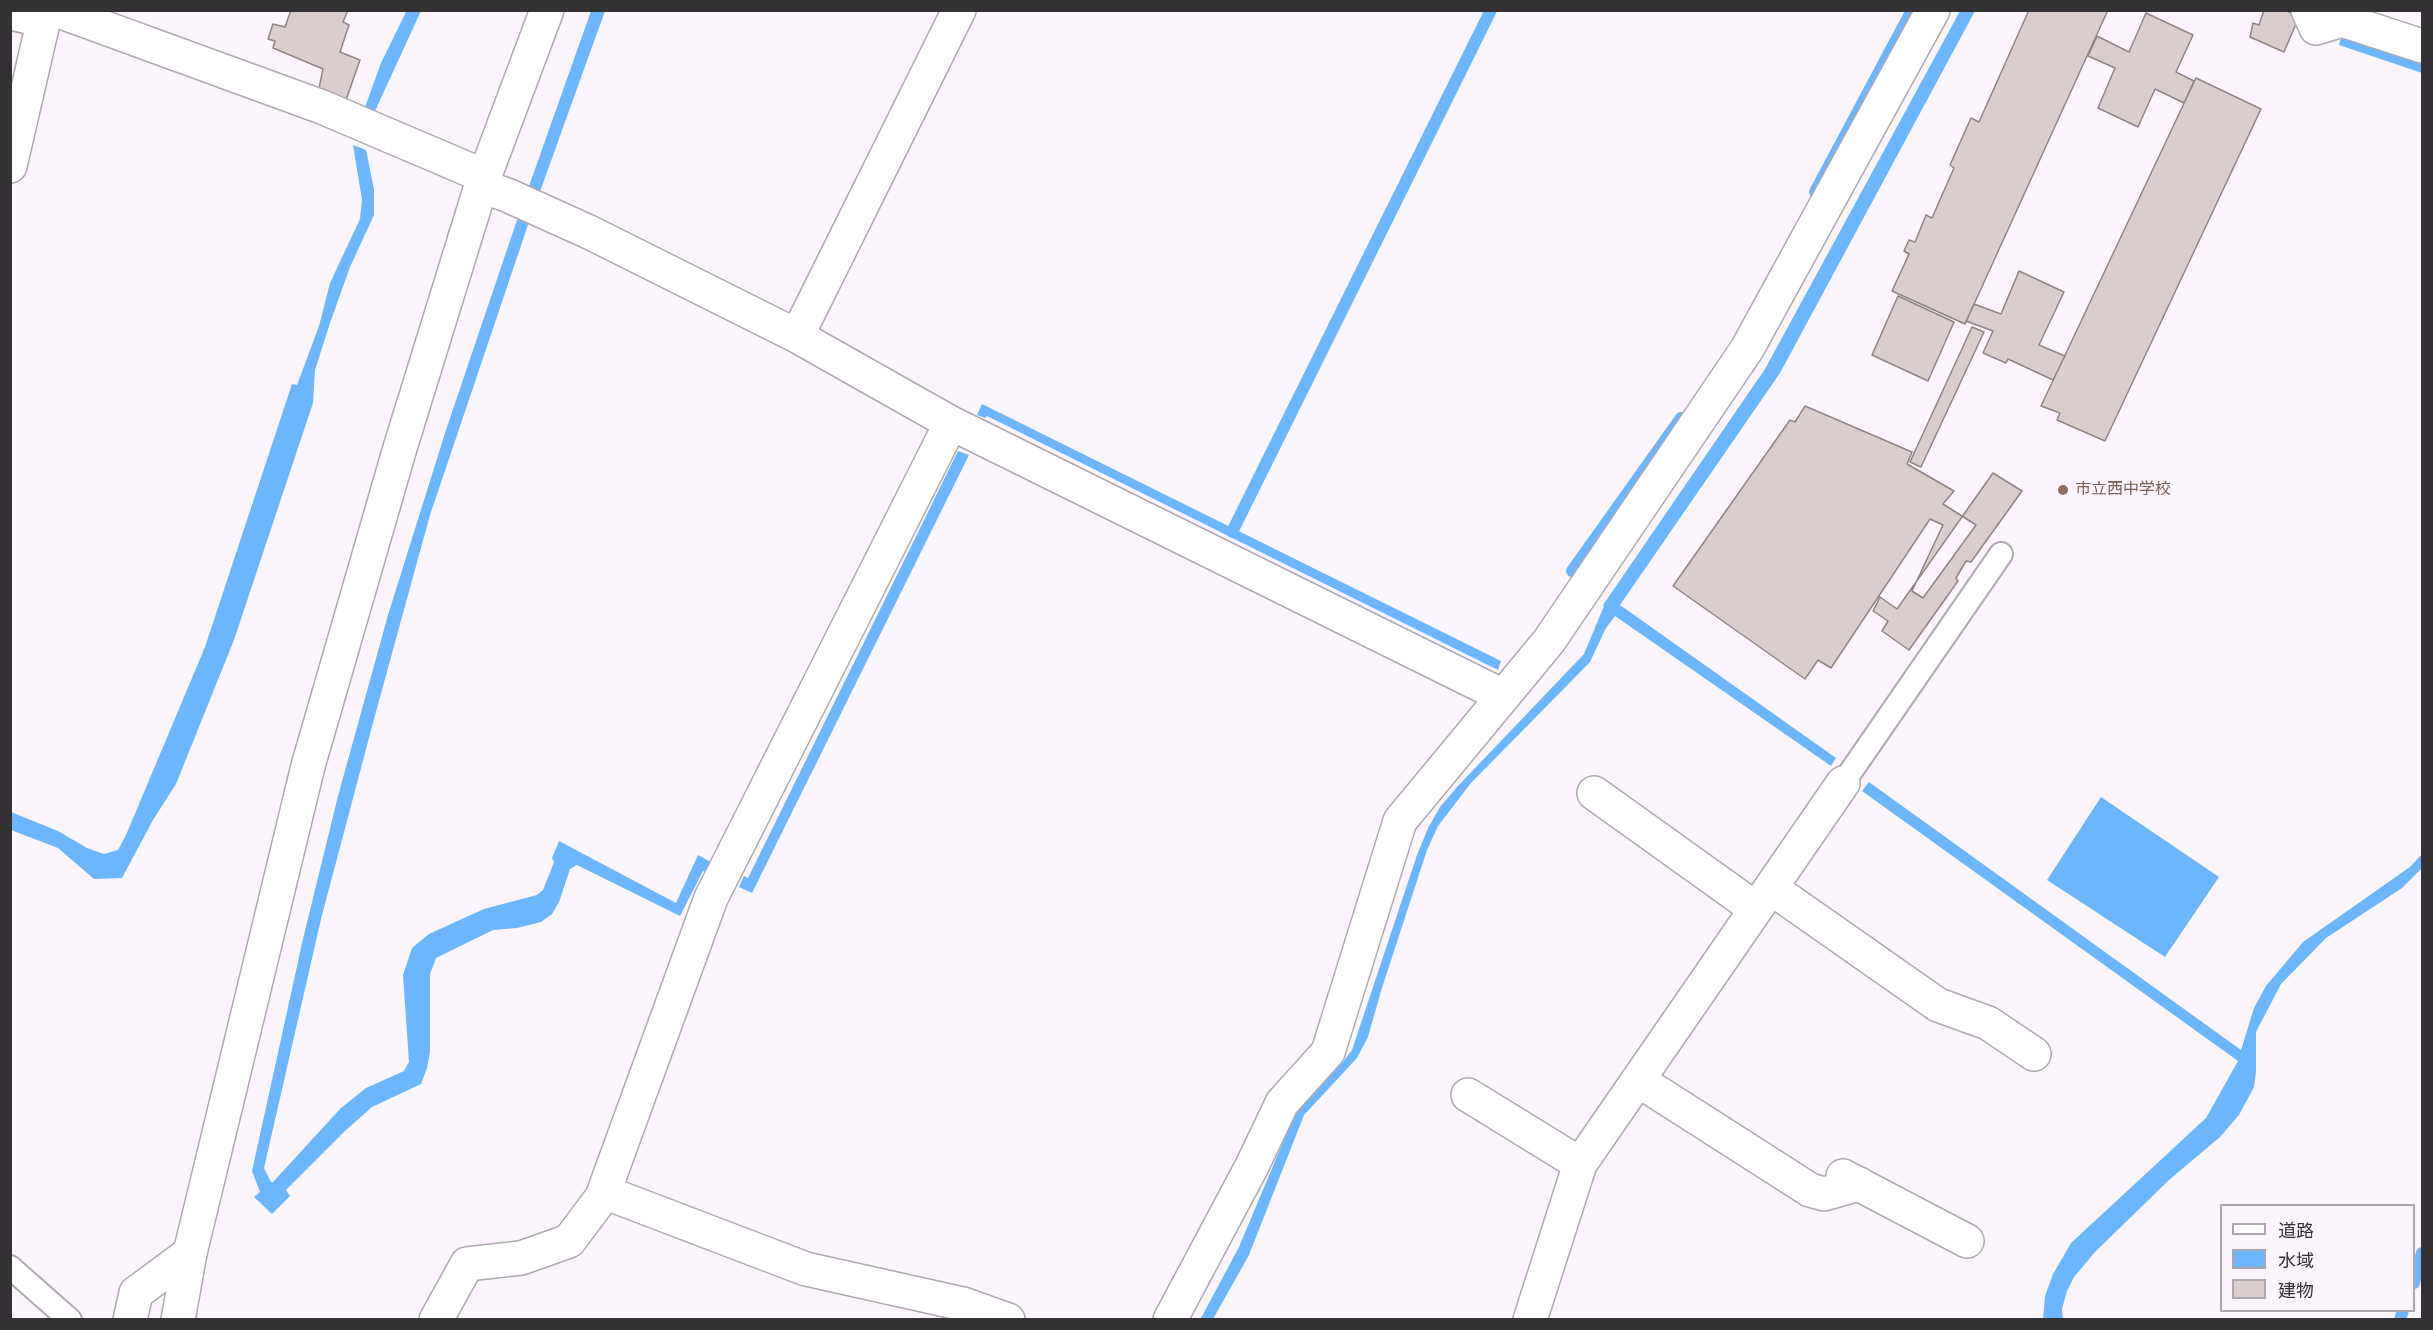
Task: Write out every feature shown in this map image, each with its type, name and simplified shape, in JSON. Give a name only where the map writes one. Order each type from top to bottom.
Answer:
[{"type":"street","points":[[178,1320],[190,1253],[308,766],[400,447],[482,181],[547,10]]},
{"type":"street","points":[[797,336],[959,10]]},
{"type":"street","points":[[1170,1320],[1252,1166],[1282,1102],[1328,1052],[1400,820],[1549,641],[1747,349],[1933,10]]},
{"type":"street","points":[[2308,10],[2316,28],[2342,20],[2356,22],[2422,46]]},
{"type":"street","points":[[10,166],[48,16],[322,107],[589,232],[797,336],[951,423],[1503,696]]},
{"type":"street","points":[[436,1320],[467,1264],[521,1258],[569,1241],[604,1192],[711,898],[951,423]]},
{"type":"street","points":[[1530,1320],[1580,1164],[1843,783]]},
{"type":"street","points":[[1594,793],[1938,1005],[1989,1023],[2034,1054]]},
{"type":"street","points":[[1638,1080],[1809,1190],[1824,1194],[1851,1180],[1967,1241]]},
{"type":"street","points":[[1468,1095],[1580,1164]]},
{"type":"street","points":[[604,1192],[806,1269],[963,1304],[1008,1320]]},
{"type":"street","points":[[130,1320],[136,1293],[190,1253]]},
{"type":"lane","points":[[10,18],[48,16]]},
{"type":"lane","points":[[1843,783],[2001,554]]},
{"type":"lane","points":[[10,1267],[70,1320]]},
{"type":"water","points":[[407,10],[421,11],[375,111],[365,107],[381,63]]},
{"type":"water","points":[[591,11],[605,11],[529,222],[430,515],[374,719],[321,919],[264,1168],[271,1182],[341,1108],[366,1088],[404,1071],[409,1062],[403,975],[412,948],[429,934],[484,909],[537,895],[543,890],[559,841],[676,903],[698,855],[711,862],[707,872],[703,871],[680,916],[577,865],[570,869],[559,902],[552,914],[541,922],[517,928],[493,930],[436,958],[430,974],[430,1052],[421,1084],[372,1107],[286,1190],[290,1196],[272,1214],[254,1197],[260,1192],[252,1171],[303,939],[338,796],[388,615],[446,430]]},
{"type":"water","points":[[1960,11],[1975,11],[1780,373],[1620,605],[1836,758],[1831,766],[1615,616],[1606,628],[1590,662],[1471,783],[1438,826],[1427,850],[1368,1037],[1357,1058],[1304,1115],[1249,1255],[1213,1319],[1200,1320],[1239,1247],[1291,1123],[1302,1103],[1352,1050],[1417,855],[1440,807],[1584,654],[1603,605],[1765,369]]},
{"type":"water","points":[[2342,34],[2422,63],[2422,73],[2339,45]]},
{"type":"water","points":[[353,145],[366,150],[374,189],[374,215],[350,267],[330,323],[315,370],[313,403],[234,640],[176,784],[153,820],[122,878],[94,879],[58,848],[11,830],[11,812],[58,831],[87,848],[104,854],[118,850],[126,835],[205,647],[292,384],[297,385],[319,326],[330,283],[360,219],[362,200]]},
{"type":"water","points":[[982,404],[1501,661],[1498,670],[987,416],[985,418],[977,415]]},
{"type":"water","points":[[958,451],[969,455],[752,893],[739,887],[744,876],[748,878]]},
{"type":"water","points":[[1869,782],[2241,1050],[2254,1008],[2266,986],[2303,942],[2410,867],[2422,854],[2422,868],[2402,888],[2326,938],[2281,984],[2256,1032],[2254,1087],[2239,1115],[2220,1137],[2169,1180],[2095,1252],[2074,1277],[2067,1291],[2062,1309],[2063,1319],[2043,1319],[2045,1296],[2053,1274],[2071,1243],[2206,1118],[2238,1061],[1862,791]]},
{"type":"water","points":[[2101,797],[2219,877],[2165,957],[2047,880]]},
{"type":"building","points":[[291,10],[348,10],[343,22],[349,25],[340,52],[360,60],[346,100],[319,88],[323,69],[273,48],[275,41],[268,39],[273,24],[285,27]]},
{"type":"building","points":[[2029,10],[2108,10],[1965,324],[1892,291],[1909,254],[1904,251],[1909,240],[1915,242],[1926,215],[1932,218],[1954,168],[1950,165],[1971,118],[1979,122]]},
{"type":"building","points":[[2264,10],[2285,10],[2299,17],[2284,52],[2250,37],[2253,23],[2259,25]]},
{"type":"building","points":[[2146,13],[2193,35],[2176,72],[2194,81],[2184,103],[2155,89],[2138,127],[2098,108],[2115,68],[2088,56],[2097,36],[2129,52]]},
{"type":"building","points":[[2196,78],[2261,109],[2105,441],[2057,420],[2060,413],[2041,406]]},
{"type":"building","points":[[2019,271],[2064,292],[2039,345],[2065,356],[2053,380],[2008,359],[2006,363],[1983,353],[1993,331],[1966,321],[1974,304],[2001,314]]},
{"type":"building","points":[[1898,296],[1954,322],[1928,381],[1872,355]]},
{"type":"building","points":[[1972,327],[1984,332],[1921,467],[1910,462]]},
{"type":"building","points":[[1805,406],[1912,452],[1907,464],[1954,491],[1943,504],[1976,525],[1923,598],[1912,591],[1943,525],[1930,519],[1831,668],[1818,660],[1805,679],[1673,586],[1790,420],[1795,422]]},
{"type":"building","points":[[1993,473],[2022,491],[1971,562],[1966,561],[1956,578],[1958,581],[1909,650],[1882,631],[1888,621],[1873,611],[1880,597],[1897,609]]},
{"type":"waterway","points":[[1232,532],[1491,10]]},
{"type":"waterway","points":[[1815,192],[1912,10]]},
{"type":"waterway","points":[[1572,571],[1681,418]]},
{"type":"waterway","points":[[2415,1279],[2422,1253]]},
{"type":"waterway","points":[[2400,1320],[2402,1312]]},
{"type":"place","name":"市立西中学校","points":[[2063,490]]}]
